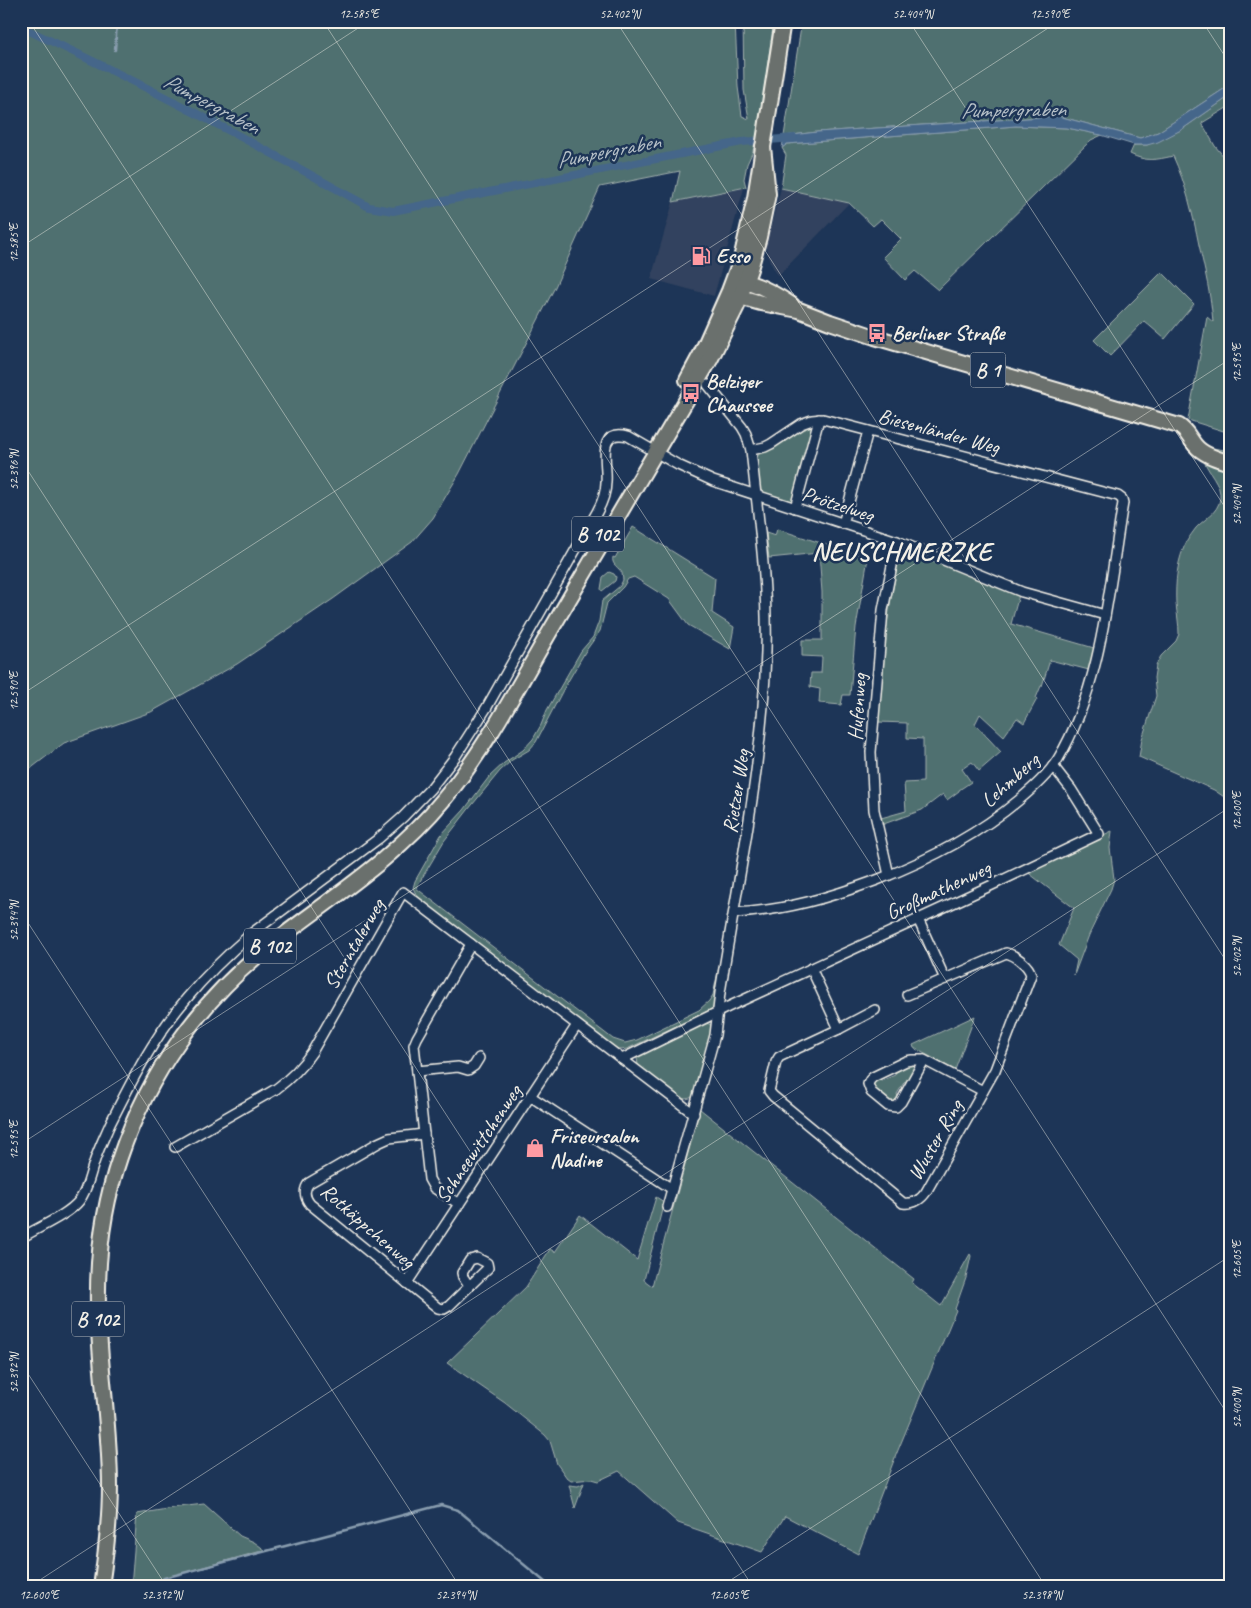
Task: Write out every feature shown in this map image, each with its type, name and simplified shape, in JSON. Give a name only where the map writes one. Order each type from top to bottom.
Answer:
[{"type":"main road","points":[[737,288],[766,132],[783,21]]},
{"type":"main road","name":"B 1","points":[[737,288],[761,303],[799,310],[875,337],[1180,426],[1198,448],[1209,455],[1230,463]]},
{"type":"main road","name":"B 102","points":[[100,1587],[107,1549],[110,1486],[99,1333],[98,1267],[104,1221],[115,1176],[139,1111],[172,1051],[219,992],[265,950],[350,886],[403,842],[444,800],[476,756],[491,735],[652,450],[737,288]]},
{"type":"street","name":"Rietzer Weg","points":[[668,1207],[715,1035],[719,1013],[720,993],[760,753],[765,667],[766,602],[751,450],[742,427],[708,386]]},
{"type":"street","points":[[751,450],[771,444],[807,421],[819,419],[795,508]]},
{"type":"street","name":"Biesenländer Weg","points":[[819,419],[868,430],[1118,496],[1122,499]]},
{"type":"street","points":[[843,524],[868,430]]},
{"type":"street","name":"Prötzelweg","points":[[21,1238],[69,1210],[79,1201],[85,1191],[103,1140],[138,1069],[186,998],[224,958],[252,933],[392,828],[431,788],[455,758],[487,707],[597,512],[606,484],[605,447],[609,439],[622,435],[637,440],[704,478],[897,541],[1014,589],[1105,615]]},
{"type":"street","name":"Lehmberg","points":[[734,913],[755,912],[805,903],[840,893],[889,875],[942,852],[981,829],[1030,790],[1053,766],[1066,743],[1084,702],[1096,658],[1105,615],[1123,503],[1122,499]]},
{"type":"street","name":"Hufenweg","points":[[889,875],[874,810],[871,752],[883,610],[897,541]]},
{"type":"street","name":"Großmathenweg","points":[[719,1013],[811,968],[1099,834],[1071,789],[1053,766]]},
{"type":"street","name":"Sterntalerweg","points":[[175,1147],[276,1089],[302,1066],[312,1052],[403,892],[694,1114]]},
{"type":"street","points":[[918,919],[945,979]]},
{"type":"street","points":[[459,1204],[434,1188],[430,1182],[414,1045],[471,944]]},
{"type":"street","name":"Wuster Ring","points":[[875,1010],[780,1057],[776,1062],[770,1091],[773,1096],[903,1203],[912,1203],[918,1201],[926,1192],[984,1091],[999,1060],[1030,978],[1030,970],[1012,955],[1006,953],[907,995]]},
{"type":"street","points":[[811,968],[839,1029]]},
{"type":"street","points":[[622,1059],[719,1013]]},
{"type":"street","name":"Schneewittchenweg","points":[[407,1283],[577,1025]]},
{"type":"street","points":[[417,1071],[458,1067],[468,1070],[474,1066],[479,1058]]},
{"type":"street","points":[[924,1060],[901,1102],[896,1107],[888,1106],[870,1092],[868,1088],[873,1077],[912,1060],[924,1060],[984,1091]]},
{"type":"street","points":[[530,1096],[672,1189]]},
{"type":"street","name":"Rotkäppchenweg","points":[[424,1134],[385,1139],[312,1181],[306,1186],[305,1196],[310,1204],[440,1309],[449,1306],[469,1286]]},
{"type":"shaded area","points":[[1230,85],[1230,96],[1181,130],[1158,142],[1147,145],[1134,145],[1101,135],[1067,128],[1016,126],[787,144],[782,148],[784,136],[817,132],[1058,116],[1140,138],[1158,132]]},
{"type":"shaded area","points":[[744,188],[714,296],[651,279],[673,202]]},
{"type":"shaded area","points":[[781,188],[849,203],[778,276],[770,262],[764,241],[766,230],[770,229]]},
{"type":"green space","points":[[21,21],[735,21],[738,87],[742,116],[749,119],[744,90],[743,21],[774,21],[759,125],[744,179],[746,187],[673,202],[680,171],[600,187],[555,287],[459,474],[433,518],[412,542],[333,599],[237,664],[151,712],[64,743],[21,776]]},
{"type":"green space","points":[[802,21],[1224,21],[1230,28],[1230,85],[1158,132],[1140,138],[1058,116],[817,132],[784,136]]},
{"type":"green space","points":[[1230,96],[1230,106],[1202,123],[1215,146],[1230,164],[1230,433],[1188,420],[1207,317],[1213,322],[1206,274],[1192,211],[1182,178],[1173,156],[1151,160],[1130,154],[1134,145],[1147,145],[1181,130]]},
{"type":"green space","points":[[1016,126],[1067,128],[1102,135],[1091,140],[938,290],[915,271],[905,280],[883,257],[901,239],[881,219],[873,226],[849,203],[781,188],[786,155],[782,148],[787,144]]},
{"type":"green space","points":[[1162,272],[1194,304],[1165,339],[1144,321],[1110,356],[1094,340]]},
{"type":"green space","points":[[814,424],[794,505],[764,495],[758,489],[756,458],[760,453],[802,426]]},
{"type":"green space","points":[[1209,449],[1230,451],[1230,801],[1214,790],[1139,757],[1142,739],[1156,696],[1154,678],[1156,665],[1161,656],[1176,641],[1179,634],[1176,588],[1177,571],[1181,555],[1190,536],[1214,512],[1219,504],[1219,488],[1203,458]]},
{"type":"green space","points":[[633,527],[715,578],[712,613],[734,627],[730,649],[688,625],[669,599],[634,577],[628,579],[623,587],[607,603],[600,631],[585,652],[563,690],[536,742],[529,750],[512,760],[500,771],[444,841],[416,888],[613,1039],[625,1043],[637,1040],[699,1010],[713,995],[721,957],[754,758],[756,715],[760,716],[758,742],[715,1006],[627,1049],[621,1050],[613,1047],[418,898],[413,888],[415,881],[441,835],[464,810],[489,777],[504,763],[523,750],[533,739],[547,710],[581,651],[593,637],[599,621],[602,601],[620,586],[623,580],[622,573],[613,562],[613,557],[615,558]]},
{"type":"green space","points":[[777,529],[868,558],[856,627],[850,695],[843,695],[841,705],[819,703],[820,689],[810,687],[811,673],[821,673],[822,657],[802,656],[802,640],[822,640],[822,592],[819,553],[769,558],[766,533],[775,536]]},
{"type":"green space","points":[[901,548],[1019,595],[1011,624],[1094,648],[1089,670],[1050,660],[1037,699],[1024,723],[1017,718],[1004,736],[980,714],[975,724],[1001,752],[979,771],[972,762],[962,769],[971,782],[947,800],[943,794],[922,810],[881,825],[881,818],[906,811],[904,783],[923,782],[923,739],[907,738],[907,723],[878,722],[886,630]]},
{"type":"green space","points":[[609,572],[616,577],[615,581],[602,591],[603,577]]},
{"type":"green space","points":[[1112,831],[1110,848],[1114,879],[1089,935],[1074,975],[1077,960],[1059,945],[1074,908],[1026,871]]},
{"type":"green space","points":[[975,1016],[955,1070],[914,1048],[913,1045]]},
{"type":"green space","points":[[706,1023],[712,1025],[713,1030],[694,1096],[687,1099],[680,1097],[638,1065],[637,1058],[641,1053]]},
{"type":"green space","points":[[909,1063],[913,1064],[916,1068],[909,1083],[905,1081],[897,1094],[899,1100],[891,1104],[874,1092],[872,1083],[878,1077],[881,1081],[895,1075],[897,1069]]},
{"type":"green space","points":[[700,1109],[914,1279],[912,1283],[941,1306],[970,1254],[971,1256],[956,1310],[896,1455],[858,1554],[785,1516],[762,1552],[678,1523],[619,1471],[598,1481],[591,1479],[571,1481],[557,1464],[550,1441],[545,1435],[505,1403],[447,1363],[526,1287],[550,1249],[555,1252],[580,1215],[637,1260],[656,1197],[664,1202],[644,1280],[652,1286]]},
{"type":"green space","points":[[584,1483],[575,1508],[569,1485],[578,1486]]},
{"type":"green space","points":[[204,1504],[240,1536],[254,1542],[265,1550],[164,1578],[145,1587],[131,1587],[137,1514]]},
{"type":"waterway","points":[[115,50],[117,21]]},
{"type":"waterway","name":"Pumpergraben","points":[[21,27],[110,69],[369,207],[393,211],[742,142],[794,138]]},
{"type":"waterway","points":[[152,1587],[164,1578],[441,1505],[458,1510],[551,1587]]},
{"type":"place","name":"Esso","points":[[701,256]]},
{"type":"place","name":"Berliner Straße","points":[[877,333]]},
{"type":"place","name":"Belziger Chaussee","points":[[691,393]]},
{"type":"place","name":"Friseursalon Nadine","points":[[535,1148]]},
{"type":"district","name":"NEUSCHMERZKE","points":[[902,551]]}]
